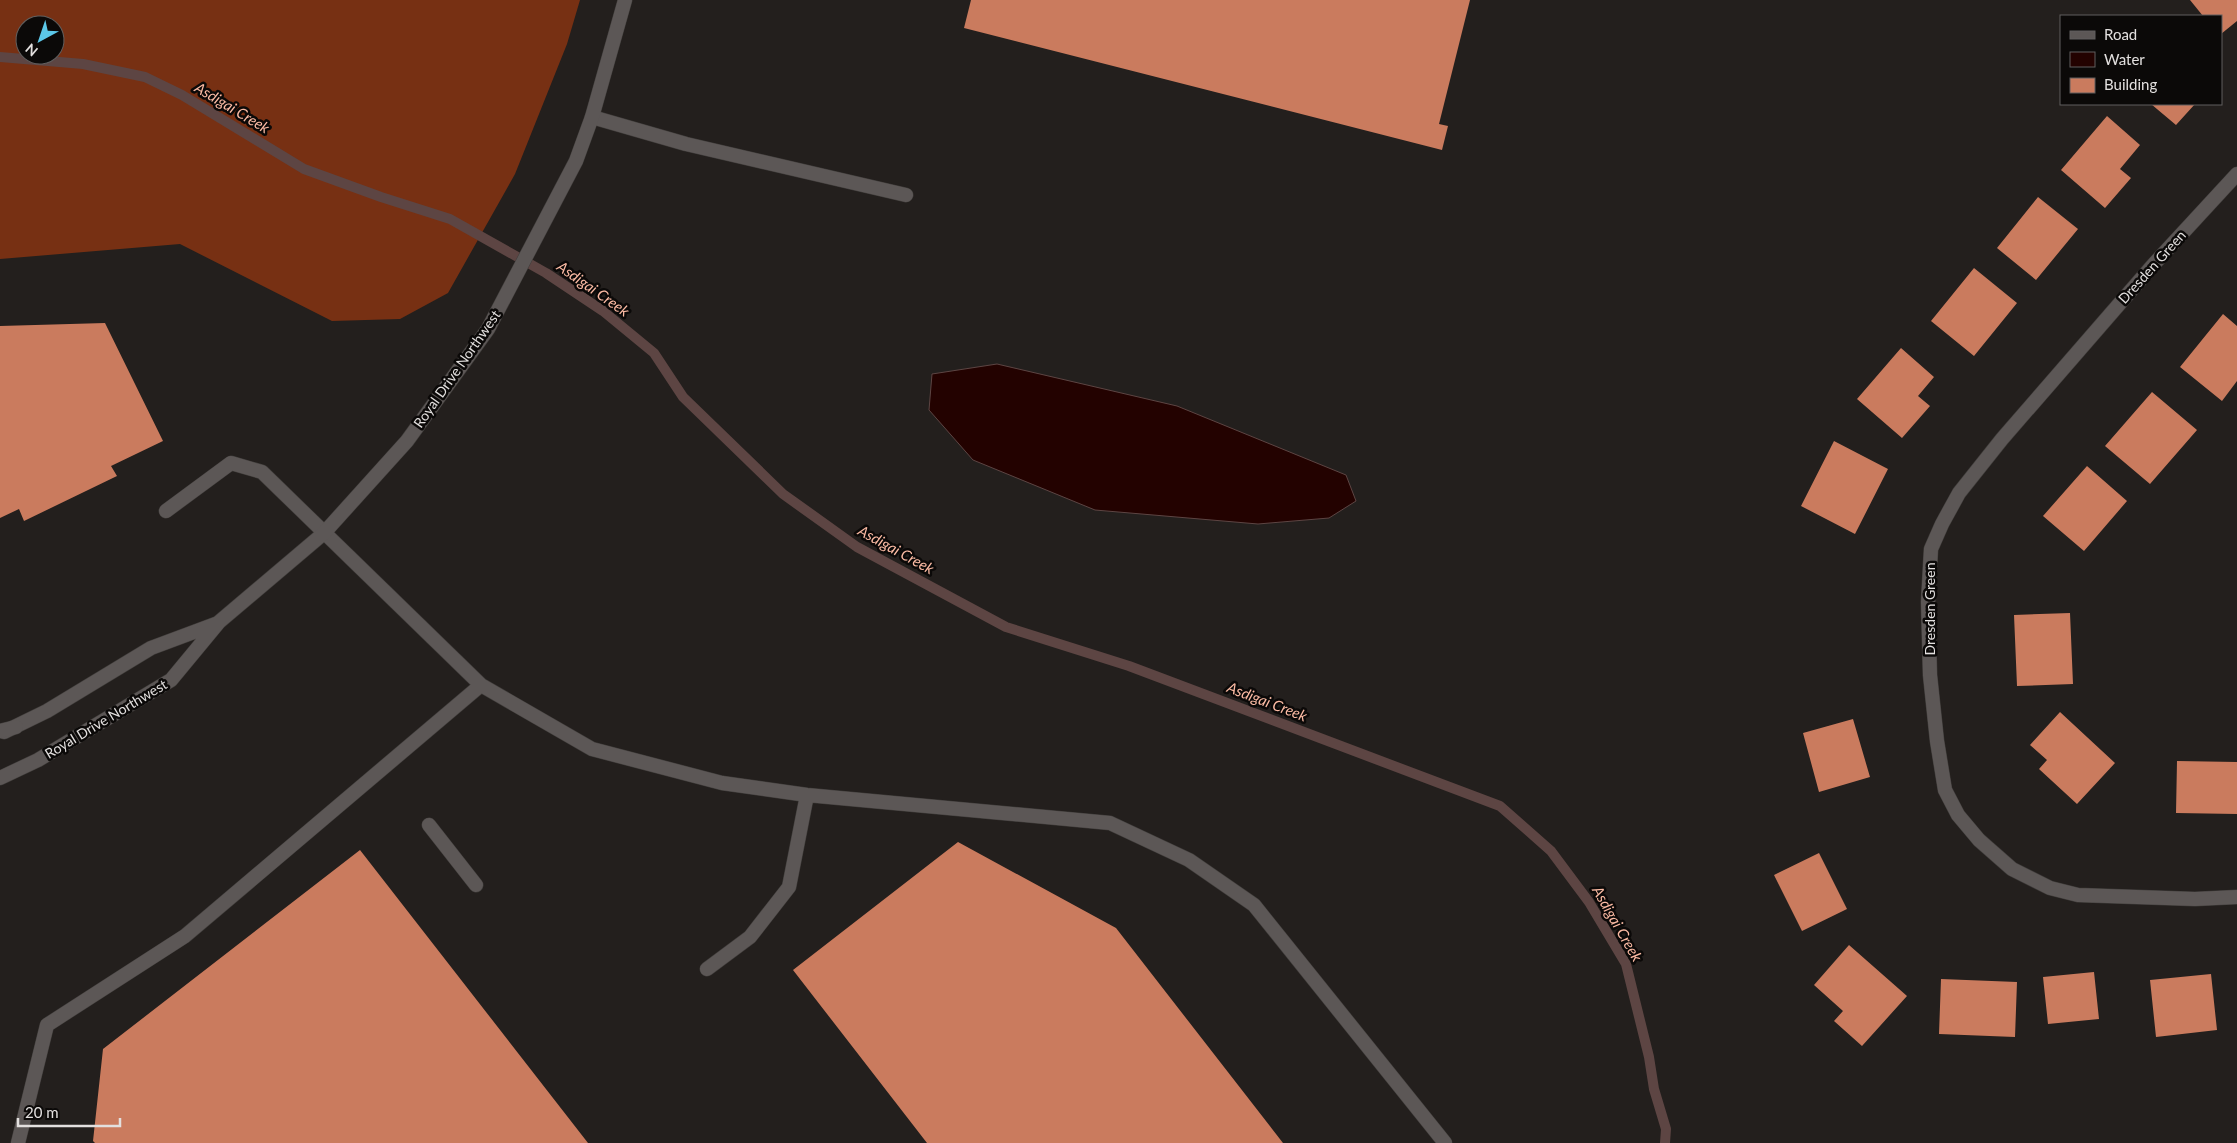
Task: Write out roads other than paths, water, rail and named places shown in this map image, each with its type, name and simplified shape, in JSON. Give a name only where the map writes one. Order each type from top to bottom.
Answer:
[{"type":"street","name":"Royal Drive Northwest","points":[[0,778],[38,760],[171,680],[219,622],[324,533],[407,441],[488,329],[576,161],[592,117],[625,0]]},
{"type":"street","points":[[592,117],[686,144],[906,196]]},
{"type":"street","name":"Dresden Green","points":[[2237,174],[2154,264],[1959,493],[1931,549],[1928,602],[1930,675],[1937,741],[1945,790],[1958,815],[1979,840],[2012,869],[2050,888],[2078,895],[2195,899],[2237,897]]},
{"type":"street","points":[[166,511],[230,463],[262,472],[481,685],[592,749],[722,783],[807,795],[1110,823],[1189,860],[1254,905],[1445,1143]]},
{"type":"street","name":"Royal Drive Northwest","points":[[0,732],[47,711],[151,648],[219,622]]},
{"type":"street","points":[[18,1143],[47,1025],[185,936],[481,685]]},
{"type":"street","points":[[706,969],[750,937],[789,887],[807,795]]},
{"type":"street","points":[[429,825],[476,885]]},
{"type":"water","points":[[997,364],[1177,406],[1346,475],[1356,501],[1329,518],[1258,524],[1095,510],[973,460],[929,410],[932,374]]},
{"type":"waterway","name":"Asdigai Creek","points":[[0,57],[83,64],[145,77],[182,95],[304,169],[381,197],[450,219],[546,273],[603,311],[654,353],[683,397],[783,494],[857,547],[1006,627],[1129,666],[1500,806],[1551,851],[1589,902],[1626,964],[1649,1057],[1654,1089],[1666,1129],[1665,1143]]}]
